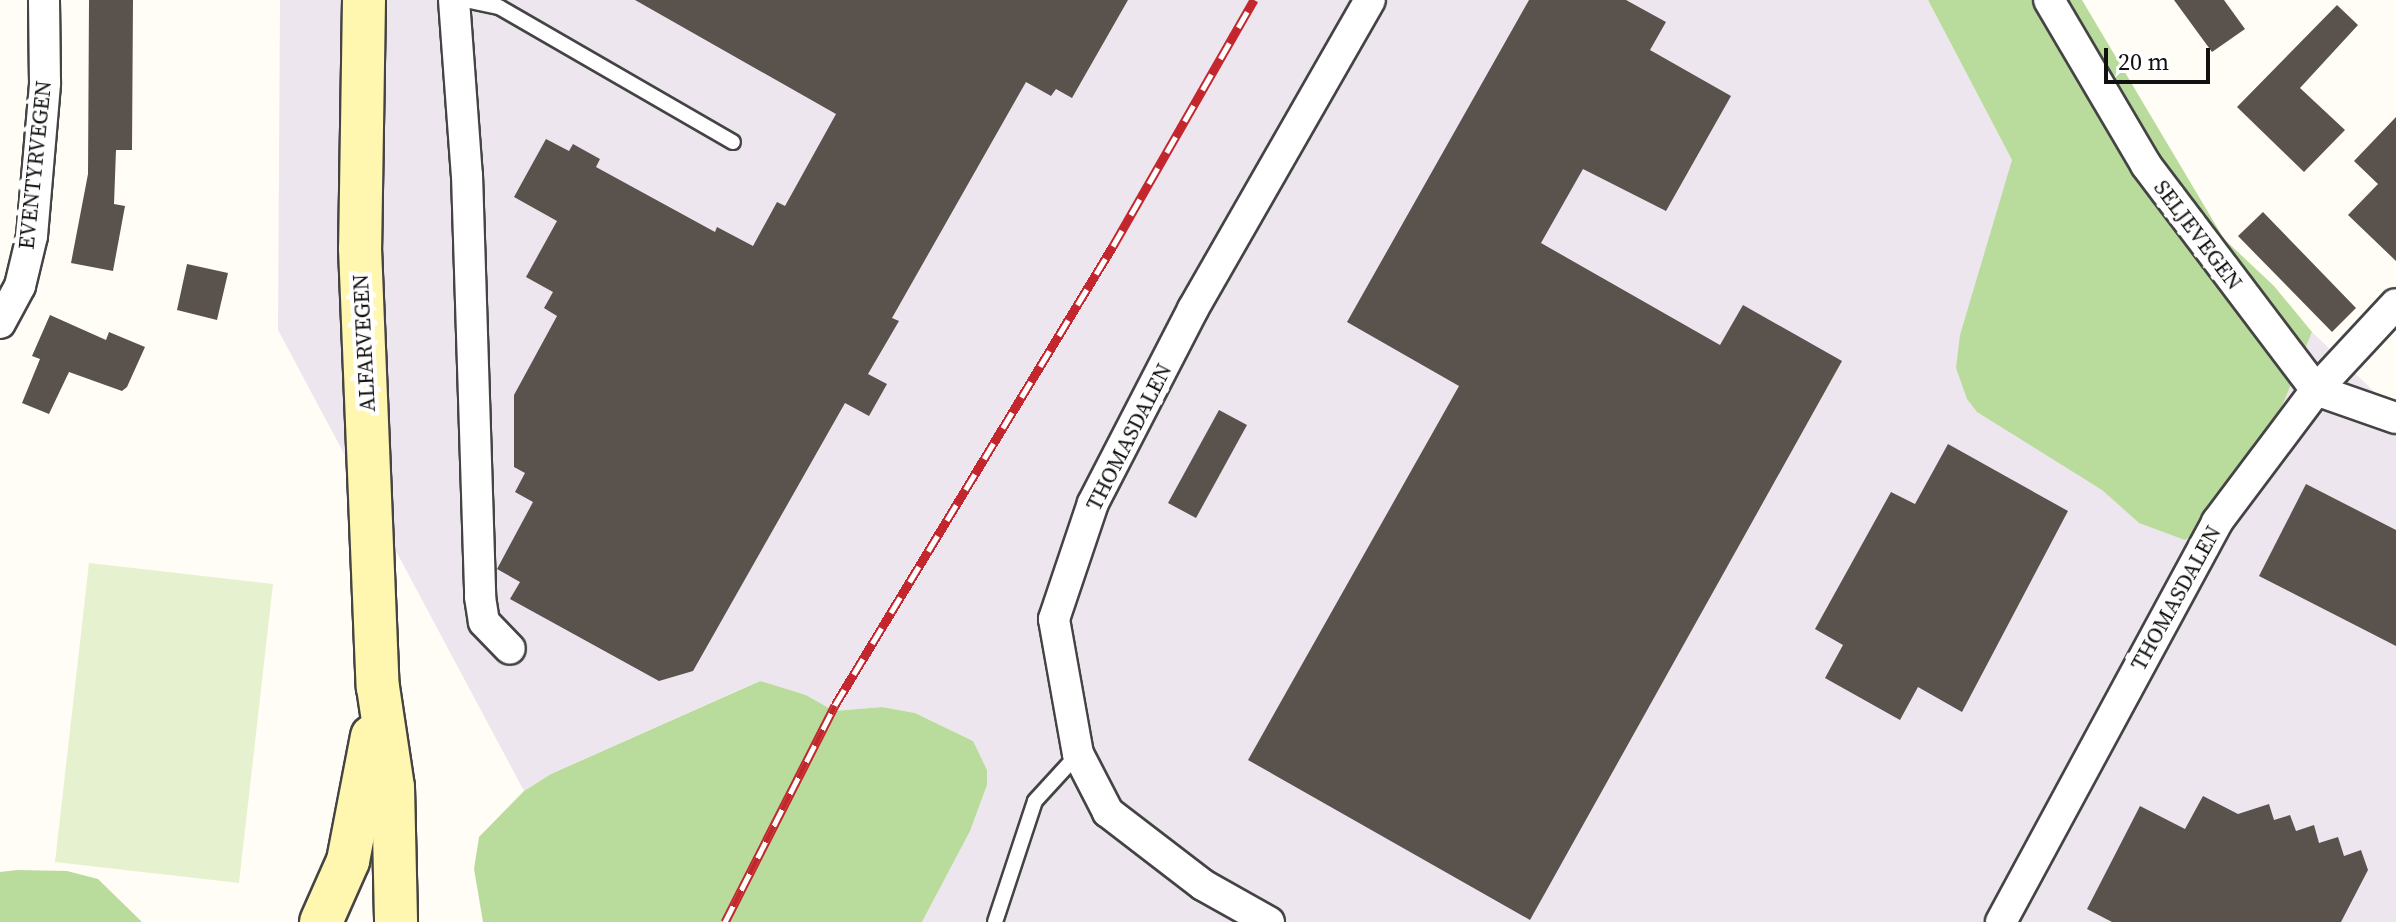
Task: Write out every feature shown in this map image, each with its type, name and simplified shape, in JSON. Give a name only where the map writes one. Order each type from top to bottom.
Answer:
[{"type":"main road","name":"ALFARVEGEN","points":[[364,0],[360,248],[378,687],[393,787],[396,922]]},
{"type":"main road","name":"ALFARVEGEN","points":[[321,922],[348,861],[378,687]]},
{"type":"street","name":"EVENTYRVEGEN","points":[[0,323],[20,286],[32,236],[45,83],[44,0]]},
{"type":"street","points":[[454,0],[467,175],[480,597],[484,622],[510,649]]},
{"type":"street","name":"THOMASDALEN","points":[[1269,922],[1203,885],[1108,812],[1078,754],[1054,619],[1093,503],[1193,309],[1370,0]]},
{"type":"street","name":"SELJEVEGEN","points":[[2049,0],[2146,165],[2316,390]]},
{"type":"street","name":"THOMASDALEN","points":[[2001,922],[2217,522],[2316,390],[2396,304]]},
{"type":"street","points":[[2316,390],[2396,418]]},
{"type":"lane","points":[[465,0],[499,7],[733,142]]},
{"type":"lane","points":[[995,922],[1035,801],[1078,754]]},
{"type":"shaded area","points":[[280,0],[1928,0],[2012,160],[2011,177],[2102,490],[2139,523],[2275,424],[2312,332],[2387,404],[2396,406],[2396,922],[922,922],[970,830],[987,785],[973,741],[915,713],[882,707],[834,711],[806,695],[759,681],[551,774],[524,791],[278,330]]},
{"type":"green space","points":[[1928,0],[2082,0],[2224,239],[2274,286],[2312,332],[2275,424],[2212,522],[2185,540],[2139,523],[2102,490],[1977,412],[1967,399],[1956,368],[1960,335],[2012,160]]},
{"type":"green space","points":[[89,563],[273,584],[239,883],[55,862]]},
{"type":"green space","points":[[760,681],[806,695],[834,711],[882,707],[915,713],[973,741],[987,770],[987,785],[970,831],[922,922],[483,922],[474,869],[479,837],[524,791],[551,774]]},
{"type":"green space","points":[[67,871],[98,879],[142,922],[0,922],[0,872]]},
{"type":"building","points":[[89,0],[133,0],[132,150],[116,150],[114,204],[125,206],[113,271],[71,263],[88,174]]},
{"type":"building","points":[[635,0],[1128,0],[1072,98],[1056,89],[1051,96],[1026,82],[892,318],[899,321],[868,374],[887,384],[869,416],[845,403],[693,671],[659,681],[510,599],[520,582],[497,569],[533,502],[515,492],[525,473],[514,467],[514,395],[557,316],[544,308],[553,292],[526,277],[557,221],[514,197],[546,139],[569,151],[573,144],[600,159],[596,167],[715,232],[717,227],[753,246],[777,202],[785,206],[836,114]]},
{"type":"building","points":[[1529,0],[1626,0],[1666,22],[1650,50],[1731,96],[1666,211],[1583,169],[1541,243],[1720,345],[1743,305],[1842,361],[1530,920],[1248,760],[1459,386],[1347,322]]},
{"type":"building","points":[[2174,0],[2224,0],[2245,29],[2212,52]]},
{"type":"building","points":[[2337,5],[2358,25],[2300,88],[2345,130],[2304,172],[2237,107]]},
{"type":"building","points":[[2396,117],[2396,261],[2348,215],[2378,184],[2354,161]]},
{"type":"building","points":[[2263,212],[2356,308],[2332,332],[2238,236]]},
{"type":"building","points":[[187,264],[228,273],[217,320],[177,310]]},
{"type":"building","points":[[50,315],[106,340],[109,332],[145,347],[127,387],[122,391],[69,372],[49,414],[22,403],[40,359],[32,356]]},
{"type":"building","points":[[1219,410],[1247,425],[1196,518],[1168,503]]},
{"type":"building","points":[[1948,444],[2068,511],[1962,712],[1918,687],[1900,720],[1825,678],[1843,645],[1815,629],[1891,492],[1915,504]]},
{"type":"building","points":[[2306,484],[2396,530],[2396,646],[2259,576]]},
{"type":"building","points":[[2203,796],[2238,814],[2269,804],[2274,820],[2290,815],[2296,831],[2314,825],[2319,843],[2338,837],[2344,856],[2361,850],[2368,870],[2341,922],[2112,922],[2087,909],[2140,806],[2185,829]]},
{"type":"railway","points":[[725,922],[835,705],[1113,246],[1254,0]]}]
